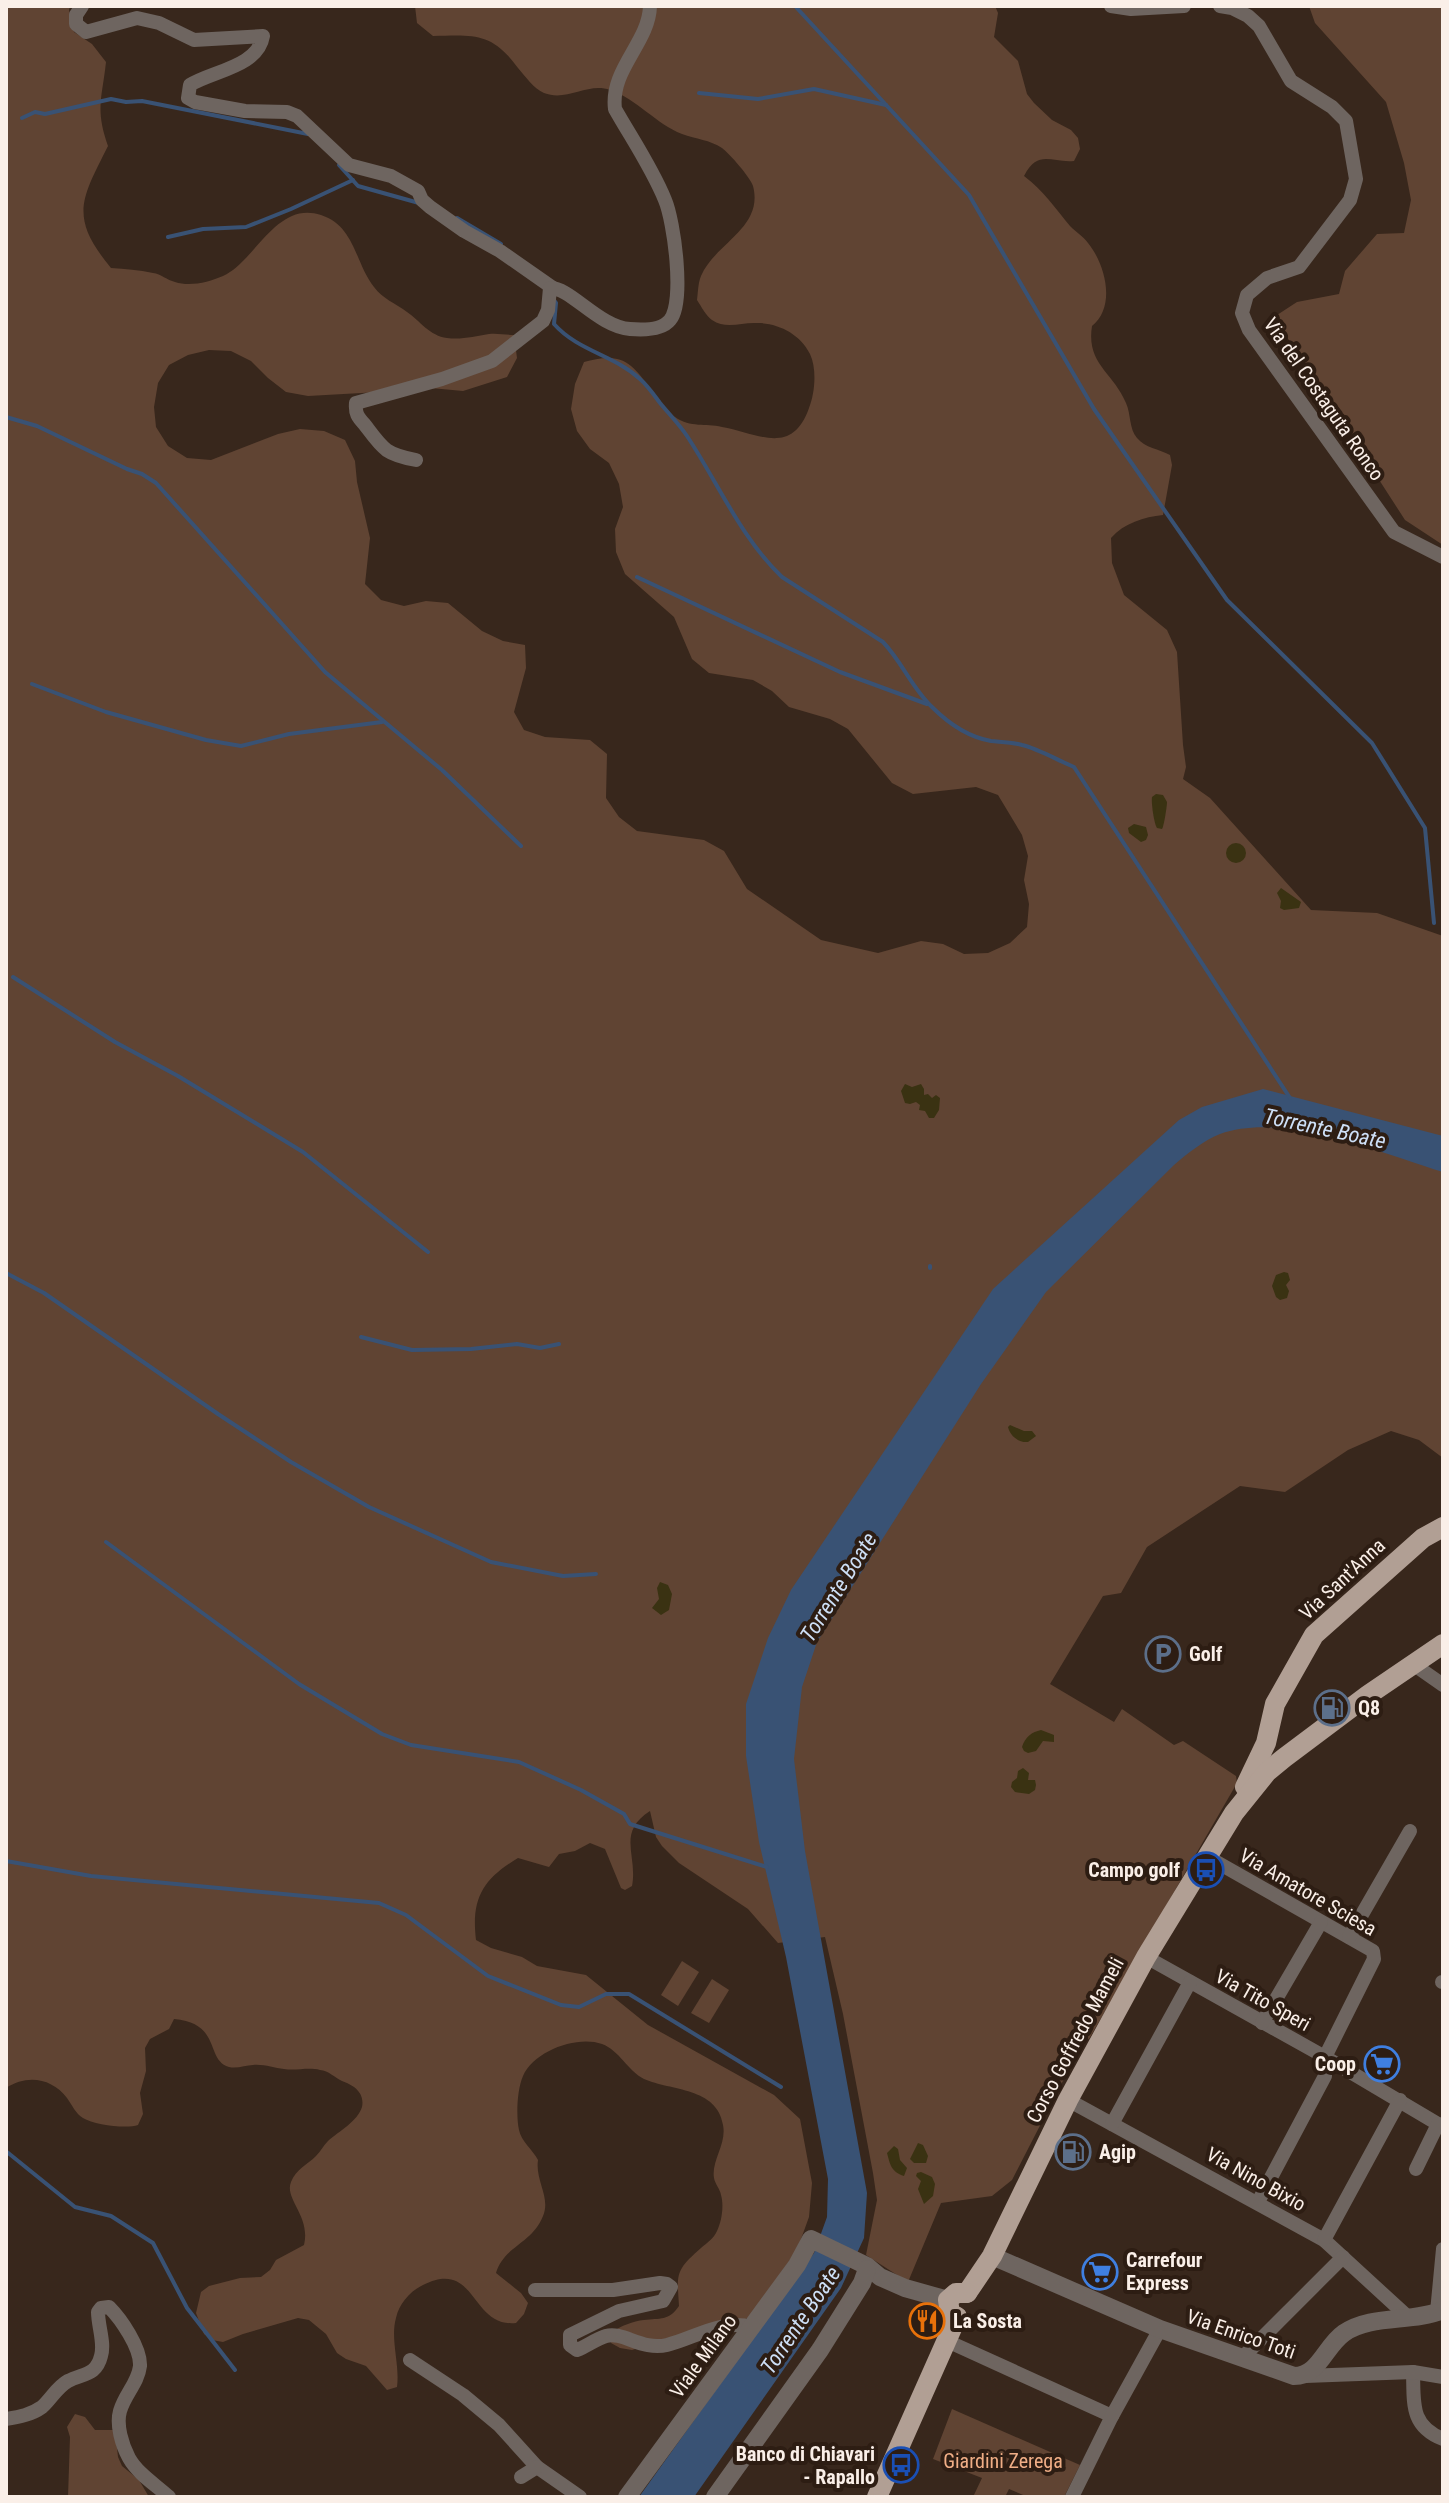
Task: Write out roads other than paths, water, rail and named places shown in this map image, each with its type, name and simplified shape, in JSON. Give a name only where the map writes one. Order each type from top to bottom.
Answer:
[{"type":"main road","name":"Via Sant'Anna","points":[[1234,1813],[1266,1743],[1275,1704],[1314,1635],[1423,1538],[1443,1527]]},
{"type":"main road","points":[[1234,1813],[1267,1772],[1284,1758],[1443,1644]]},
{"type":"main road","name":"Corso Goffredo Mameli","points":[[877,2497],[947,2341],[957,2304],[992,2256],[1068,2100],[1146,1957],[1234,1813]]},
{"type":"street","points":[[82,6],[76,15],[76,24],[86,32],[137,18],[159,23],[194,40],[263,36],[261,44],[251,56],[190,85],[188,98],[245,111],[287,112],[297,116],[349,165],[391,176],[418,191],[430,207],[464,231],[500,251],[553,288],[570,295],[608,324],[628,329],[651,329],[666,323],[674,314],[675,234],[666,202],[615,109],[613,98],[620,74],[649,20],[650,6]]},
{"type":"street","points":[[1111,6],[1131,9],[1184,6]]},
{"type":"street","name":"Via del Costaguta Ronco","points":[[1220,6],[1240,12],[1259,26],[1291,81],[1332,107],[1346,121],[1356,179],[1350,200],[1299,267],[1267,278],[1247,295],[1242,313],[1249,330],[1394,532],[1443,557]]},
{"type":"street","points":[[416,460],[396,456],[377,444],[356,415],[356,403],[442,379],[492,361],[543,321],[548,310],[550,288],[553,288]]},
{"type":"street","points":[[1413,1664],[1443,1685]]},
{"type":"street","points":[[1266,1743],[1268,1749],[1284,1758]]},
{"type":"street","points":[[1349,1937],[1410,1831]]},
{"type":"street","name":"Via Amatore Sciesa","points":[[1206,1856],[1373,1951],[1374,1959],[1325,2057],[1325,2076],[1258,2202]]},
{"type":"street","points":[[1262,2023],[1321,1922]]},
{"type":"street","name":"Via Tito Speri","points":[[1146,1957],[1441,2125]]},
{"type":"street","points":[[1112,2124],[1190,1982]]},
{"type":"street","name":"Via Nino Bixio","points":[[1068,2100],[1324,2240],[1408,2317]]},
{"type":"street","points":[[1324,2240],[1400,2100]]},
{"type":"street","points":[[1416,2169],[1441,2125]]},
{"type":"street","name":"Viale Milano","points":[[627,2497],[797,2265],[811,2239],[867,2268]]},
{"type":"street","points":[[1305,2376],[1313,2371],[1323,2354],[1341,2335],[1355,2326],[1440,2311],[1443,2249]]},
{"type":"street","name":"Via Enrico Toti","points":[[992,2256],[1160,2329],[1283,2374],[1413,2372],[1443,2377]]},
{"type":"street","points":[[1242,2358],[1343,2257]]},
{"type":"street","points":[[715,2497],[820,2350],[862,2283],[867,2268],[905,2288],[957,2304]]},
{"type":"street","points":[[535,2290],[613,2290],[660,2283],[671,2287],[663,2301],[619,2311],[570,2335],[570,2345],[577,2350],[607,2336],[619,2336],[651,2347],[669,2345],[701,2331],[742,2324],[752,2327]]},
{"type":"street","points":[[6,2419],[30,2414],[42,2407],[70,2379],[89,2374],[96,2368],[103,2350],[98,2312],[101,2308],[109,2307],[132,2338],[139,2359],[136,2381],[120,2412],[122,2440],[130,2459],[144,2476],[169,2497]]},
{"type":"street","points":[[1072,2497],[1160,2329]]},
{"type":"street","points":[[947,2341],[1112,2416]]},
{"type":"street","points":[[410,2360],[463,2395],[499,2425],[537,2467],[580,2497]]},
{"type":"street","points":[[1413,2372],[1415,2415],[1429,2434],[1443,2439]]},
{"type":"street","points":[[521,2477],[537,2467]]},
{"type":"water","name":"Torrente Boate","points":[[1263,1089],[1443,1136],[1443,1172],[1332,1137],[1273,1128],[1245,1128],[1220,1134],[1190,1152],[1046,1292],[981,1384],[817,1642],[802,1687],[794,1759],[805,1851],[867,2193],[864,2238],[841,2288],[694,2497],[639,2497],[814,2253],[827,2217],[828,2179],[786,1957],[759,1842],[746,1756],[746,1704],[768,1638],[791,1590],[993,1289],[1179,1120],[1202,1107]]},
{"type":"waterway","points":[[795,6],[969,195],[1094,409],[1227,600],[1372,743],[1425,828],[1434,923]]},
{"type":"waterway","points":[[699,93],[758,99],[814,89],[886,105]]},
{"type":"waterway","points":[[22,118],[35,112],[45,114],[111,99],[142,101],[308,134]]},
{"type":"waterway","points":[[339,165],[358,186],[419,203]]},
{"type":"waterway","points":[[168,237],[203,229],[246,227],[353,180]]},
{"type":"waterway","points":[[457,218],[501,244]]},
{"type":"waterway","name":"Torrente Boate","points":[[553,299],[556,303],[554,324],[574,341],[630,371],[648,388],[687,436],[754,545],[782,577],[883,642],[925,700],[959,728],[983,739],[1028,747],[1074,767],[1290,1098]]},
{"type":"waterway","points":[[6,417],[37,426],[156,483],[325,672],[442,770],[521,846]]},
{"type":"waterway","points":[[637,577],[840,672],[927,704]]},
{"type":"waterway","points":[[32,684],[106,712],[206,740],[241,746],[289,734],[382,722]]},
{"type":"waterway","points":[[13,977],[115,1042],[178,1076],[303,1152],[428,1252]]},
{"type":"waterway","points":[[6,1273],[44,1293],[291,1462],[369,1507],[491,1562],[563,1576],[596,1574]]},
{"type":"waterway","points":[[361,1337],[412,1350],[517,1344],[540,1348],[559,1344]]},
{"type":"waterway","points":[[106,1542],[299,1684],[382,1734],[411,1745],[519,1762],[581,1790],[624,1814],[630,1824],[767,1867]]},
{"type":"waterway","points":[[6,1861],[91,1876],[379,1903],[406,1915],[488,1976],[561,2005],[579,2007],[606,1994],[629,1994],[781,2087]]},
{"type":"waterway","points":[[7,2152],[75,2207],[111,2216],[153,2243],[187,2308],[235,2370]]},
{"type":"place","name":"Golf","points":[[1163,1654]]},
{"type":"place","name":"Q8","points":[[1332,1708]]},
{"type":"place","name":"Campo golf","points":[[1206,1870]]},
{"type":"place","name":"Coop","points":[[1382,2064]]},
{"type":"place","name":"Agip","points":[[1073,2152]]},
{"type":"place","name":"Carrefour Express","points":[[1100,2272]]},
{"type":"place","name":"La Sosta","points":[[927,2321]]},
{"type":"place","name":"Banco di Chiavari - Rapallo","points":[[901,2465]]},
{"type":"park label","name":"Giardini Zerega","points":[[1003,2461]]}]
